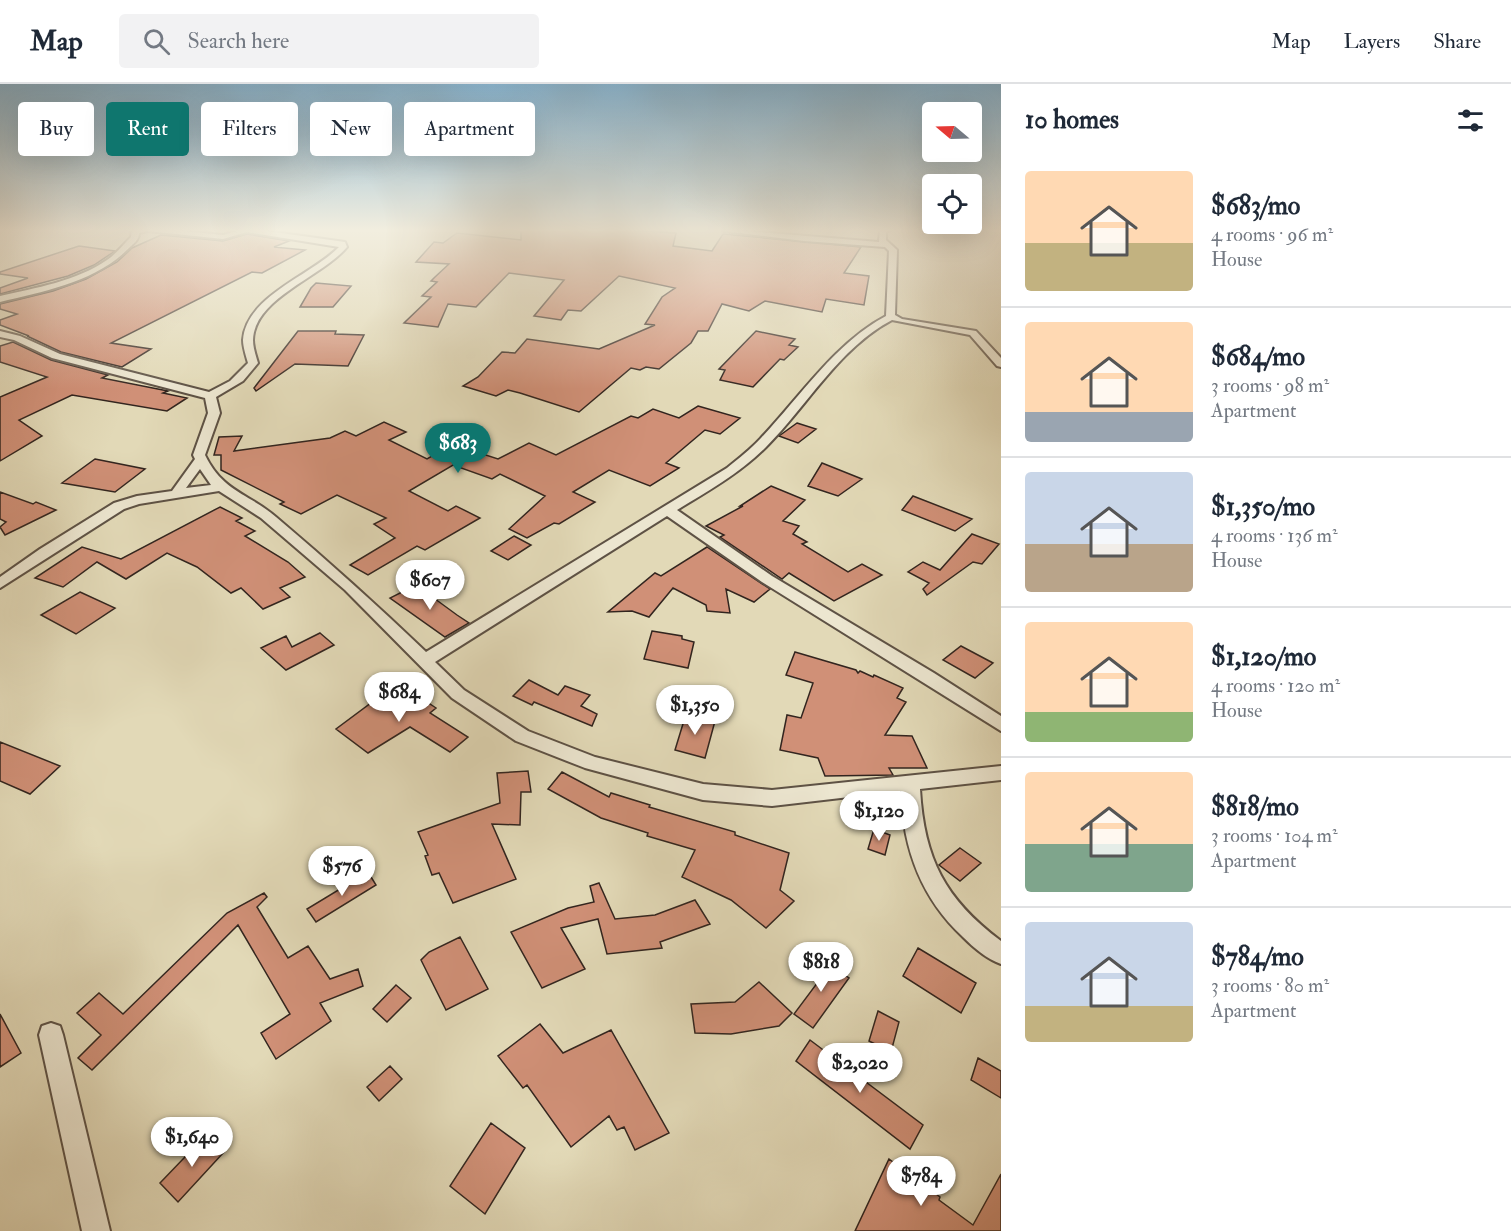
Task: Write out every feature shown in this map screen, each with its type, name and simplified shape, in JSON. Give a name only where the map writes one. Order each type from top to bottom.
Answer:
[{"type":"street","points":[[0,299],[58,283]]},
{"type":"street","points":[[0,334],[17,338],[56,356],[210,396],[246,373],[253,363],[248,339],[262,308],[299,283]]},
{"type":"street","points":[[891,317],[892,283]]},
{"type":"street","points":[[424,661],[731,471],[751,454],[875,325],[891,317],[905,322],[973,333],[1001,364]]},
{"type":"street","points":[[210,396],[214,413],[199,454],[208,474],[221,487],[266,515],[350,587],[458,694],[522,736],[592,763],[669,784],[732,796],[772,798],[1001,773]]},
{"type":"street","points":[[176,494],[200,460]]},
{"type":"street","points":[[0,584],[114,509],[137,500],[221,487]]},
{"type":"street","points":[[667,510],[767,579],[928,677],[1001,725]]},
{"type":"street","points":[[910,784],[910,816],[919,856],[928,879],[957,916],[1001,954]]},
{"type":"street","points":[[51,1035],[96,1231]]},
{"type":"building","points":[[15,283],[43,283],[0,294],[0,288]]},
{"type":"building","points":[[76,283],[231,283],[111,343],[151,349],[122,367],[61,352],[0,325],[0,320],[17,314],[0,309],[0,304],[53,291]]},
{"type":"building","points":[[316,283],[351,286],[333,307],[300,307]]},
{"type":"building","points":[[436,283],[500,283],[476,307],[448,304],[438,327],[404,323],[431,297],[422,296]]},
{"type":"building","points":[[562,283],[612,283],[581,311],[568,310],[561,320],[534,316]]},
{"type":"building","points":[[649,283],[868,283],[864,305],[826,299],[822,312],[765,301],[749,311],[722,304],[708,331],[698,331],[691,343],[659,369],[631,368],[579,412],[508,390],[496,396],[463,386],[478,377],[502,352],[515,353],[527,339],[599,349],[655,325],[645,324],[662,297],[675,288]]},
{"type":"building","points":[[298,331],[336,331],[335,334],[364,335],[348,366],[295,364],[256,391],[254,388]]},
{"type":"building","points":[[756,331],[795,339],[789,345],[798,347],[784,360],[780,359],[753,387],[720,380],[725,370],[719,369]]},
{"type":"building","points":[[13,342],[51,360],[108,375],[102,378],[168,391],[163,393],[187,398],[167,411],[72,395],[19,420],[42,436],[0,461],[0,397],[47,377],[0,362],[0,346]]},
{"type":"building","points":[[698,406],[740,418],[720,434],[705,430],[666,463],[679,468],[650,486],[609,470],[573,492],[595,502],[559,524],[554,523],[527,538],[509,529],[545,496],[500,474],[492,479],[453,465],[409,491],[448,511],[456,506],[480,518],[425,550],[417,546],[368,575],[350,565],[395,538],[374,524],[386,518],[337,495],[301,514],[280,504],[284,502],[221,470],[221,455],[214,455],[219,437],[242,436],[234,451],[330,438],[345,431],[356,436],[384,422],[406,432],[389,440],[427,459],[448,447],[456,450],[461,447],[498,459],[529,443],[556,455],[631,416],[638,418],[653,409],[679,418]]},
{"type":"building","points":[[797,423],[816,429],[798,443],[779,436]]},
{"type":"building","points":[[95,459],[145,469],[115,492],[62,483]]},
{"type":"building","points":[[822,463],[862,479],[838,496],[808,486]]},
{"type":"building","points":[[771,486],[805,500],[783,521],[799,526],[793,534],[807,542],[802,544],[848,572],[862,564],[882,575],[834,601],[789,573],[782,579],[720,537],[724,535],[706,526],[743,506],[740,506]]},
{"type":"building","points":[[0,492],[56,510],[5,535],[0,527],[6,522],[0,519]]},
{"type":"building","points":[[913,496],[972,519],[955,531],[902,510]]},
{"type":"building","points":[[220,507],[242,518],[236,521],[255,531],[245,536],[288,562],[305,577],[280,588],[290,597],[263,609],[241,588],[231,593],[197,567],[167,553],[126,579],[97,562],[63,587],[35,578],[82,547],[121,559]]},
{"type":"building","points":[[972,534],[999,544],[982,564],[973,562],[927,595],[923,589],[929,583],[908,572],[923,562],[940,570]]},
{"type":"building","points":[[514,536],[531,545],[508,560],[491,551]]},
{"type":"building","points":[[707,547],[770,589],[754,602],[726,589],[730,613],[707,611],[706,605],[673,588],[649,617],[632,611],[608,612],[655,573],[661,576]]},
{"type":"building","points":[[416,585],[469,623],[445,637],[390,598]]},
{"type":"building","points":[[80,592],[115,608],[76,634],[41,615]]},
{"type":"building","points":[[652,631],[682,636],[682,639],[694,642],[688,668],[644,659]]},
{"type":"building","points":[[320,633],[334,645],[286,670],[261,648],[286,636],[292,647]]},
{"type":"building","points":[[961,646],[993,663],[975,678],[943,660]]},
{"type":"building","points":[[795,652],[856,670],[858,673],[860,671],[873,677],[874,675],[903,688],[897,698],[906,702],[885,735],[912,736],[927,768],[889,768],[893,775],[825,776],[818,758],[780,750],[787,715],[801,718],[813,683],[786,675]]},
{"type":"building","points":[[529,680],[558,695],[565,686],[590,695],[581,706],[597,714],[592,726],[534,702],[532,705],[513,696]]},
{"type":"building","points":[[403,686],[436,708],[430,713],[468,737],[450,752],[410,727],[368,753],[336,729],[375,700],[379,703]]},
{"type":"building","points":[[686,714],[715,721],[705,758],[675,750]]},
{"type":"building","points":[[0,742],[60,766],[30,794],[0,781]]},
{"type":"building","points":[[528,771],[531,792],[521,792],[520,825],[492,824],[516,879],[453,903],[439,873],[432,875],[425,856],[428,855],[418,832],[500,803],[497,773]]},
{"type":"building","points":[[562,772],[609,797],[611,793],[650,805],[649,807],[735,832],[735,835],[789,853],[780,890],[794,901],[766,928],[731,900],[682,877],[695,850],[647,836],[648,833],[601,818],[548,789]]},
{"type":"building","points":[[874,829],[890,835],[885,855],[868,849]]},
{"type":"building","points":[[960,848],[981,863],[960,881],[939,865]]},
{"type":"building","points":[[368,872],[376,885],[316,922],[307,909]]},
{"type":"building","points":[[599,883],[615,919],[655,915],[695,900],[710,924],[660,942],[662,948],[607,954],[598,919],[561,928],[585,969],[542,988],[511,932],[568,908],[594,902],[590,886]]},
{"type":"building","points":[[264,893],[267,897],[257,907],[288,958],[308,946],[330,979],[358,969],[363,986],[320,1003],[331,1021],[276,1059],[261,1033],[290,1014],[238,925],[92,1070],[78,1058],[101,1035],[77,1013],[99,993],[123,1014],[227,913]]},
{"type":"building","points":[[460,937],[488,989],[446,1010],[421,960],[429,952]]},
{"type":"building","points":[[918,948],[976,983],[961,1013],[903,976]]},
{"type":"building","points":[[820,958],[849,978],[813,1028],[794,1014],[821,978],[810,970]]},
{"type":"building","points":[[759,982],[792,1013],[779,1026],[731,1034],[695,1033],[691,1004],[735,1002]]},
{"type":"building","points":[[396,985],[411,998],[387,1022],[373,1009]]},
{"type":"building","points":[[878,1011],[899,1022],[891,1052],[869,1041]]},
{"type":"building","points":[[0,1014],[21,1053],[0,1067]]},
{"type":"building","points":[[540,1024],[563,1053],[611,1030],[669,1133],[635,1150],[624,1127],[617,1130],[609,1116],[571,1147],[527,1085],[523,1088],[498,1056]]},
{"type":"building","points":[[810,1040],[923,1125],[910,1149],[796,1061]]},
{"type":"building","points":[[978,1058],[1001,1071],[1001,1098],[971,1080]]},
{"type":"building","points":[[390,1066],[402,1079],[379,1101],[367,1087]]},
{"type":"building","points":[[491,1123],[525,1148],[485,1214],[450,1186]]},
{"type":"building","points":[[207,1134],[224,1152],[178,1202],[160,1183]]},
{"type":"building","points":[[889,1159],[973,1225],[1001,1174],[1001,1231],[855,1231]]}]
